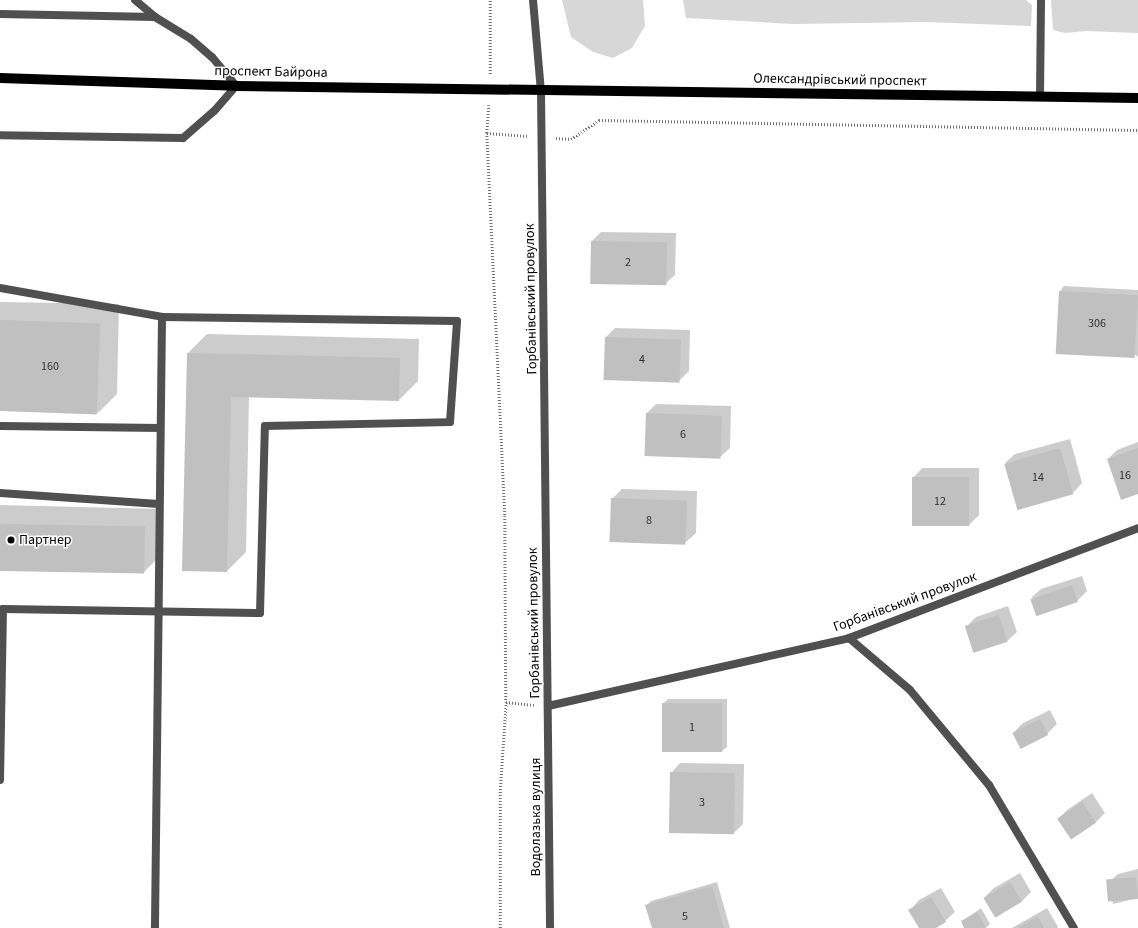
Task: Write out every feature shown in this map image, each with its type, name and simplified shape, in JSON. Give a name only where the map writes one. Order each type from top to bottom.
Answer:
[{"type":"main road","name":"проспект Байрона","points":[[0,78],[236,86],[541,90]]},
{"type":"main road","name":"Олександрівський проспект","points":[[541,90],[1138,98]]},
{"type":"street","points":[[0,135],[184,138],[214,111],[236,86],[207,52],[191,39],[155,16],[135,0]]},
{"type":"street","name":"Горбанівський провулок","points":[[533,0],[541,90],[542,136],[548,706],[849,638],[1138,528]]},
{"type":"street","points":[[1040,96],[1041,0]]},
{"type":"street","points":[[0,14],[155,16]]},
{"type":"street","points":[[0,288],[162,317],[457,321],[450,422],[264,426],[260,613],[3,609],[0,780]]},
{"type":"street","points":[[154,928],[162,317]]},
{"type":"street","points":[[0,426],[160,428]]},
{"type":"street","points":[[0,493],[159,504]]},
{"type":"street","points":[[849,638],[910,690],[989,785],[1074,928]]},
{"type":"street","name":"Водолазька вулиця","points":[[548,706],[550,928]]},
{"type":"path","points":[[490,0],[490,90],[487,133],[505,516],[506,702],[500,790],[500,928]]},
{"type":"path","points":[[487,133],[571,139],[599,120],[1138,130]]},
{"type":"path","points":[[506,702],[548,706]]},
{"type":"shaded area","points":[[562,0],[643,0],[645,26],[632,48],[613,58],[593,52],[571,37]]},
{"type":"shaded area","points":[[683,0],[1026,0],[1032,5],[1031,26],[926,22],[793,24],[686,18]]},
{"type":"shaded area","points":[[1051,0],[1138,0],[1138,33],[1086,31],[1065,33],[1053,30]]},
{"type":"building","points":[[591,241],[667,242],[666,285],[590,284]]},
{"type":"building","points":[[1059,291],[1138,295],[1135,358],[1056,354]]},
{"type":"building","points":[[0,320],[100,323],[97,414],[0,411]]},
{"type":"building","points":[[605,337],[681,340],[679,383],[603,380]]},
{"type":"building","points":[[187,353],[400,358],[399,401],[231,397],[227,572],[182,571]]},
{"type":"building","points":[[646,413],[722,416],[720,459],[644,456]]},
{"type":"building","points":[[1060,448],[1073,494],[1017,510],[1004,464]]},
{"type":"building","points":[[1138,448],[1138,494],[1121,500],[1107,459]]},
{"type":"building","points":[[912,477],[969,477],[969,526],[912,526]]},
{"type":"building","points":[[611,498],[687,501],[685,545],[609,542]]},
{"type":"building","points":[[0,524],[145,527],[144,574],[0,571]]},
{"type":"building","points":[[1072,585],[1078,602],[1036,616],[1030,599]]},
{"type":"building","points":[[999,615],[1008,642],[973,653],[965,626]]},
{"type":"building","points":[[662,703],[722,703],[722,752],[662,752]]},
{"type":"building","points":[[1040,719],[1048,735],[1021,749],[1012,733]]},
{"type":"building","points":[[670,772],[735,773],[734,834],[669,833]]},
{"type":"building","points":[[1082,802],[1096,823],[1071,840],[1057,819]]},
{"type":"building","points":[[1136,877],[1138,899],[1108,902],[1106,880]]},
{"type":"building","points":[[1010,882],[1022,902],[995,918],[983,898]]},
{"type":"building","points":[[712,886],[724,928],[652,928],[645,905]]},
{"type":"building","points":[[931,897],[946,922],[936,928],[919,928],[908,910]]},
{"type":"building","points":[[977,912],[986,928],[964,928],[961,921]]},
{"type":"building","points":[[1038,916],[1044,928],[1018,928]]},
{"type":"place","name":"Партнер","points":[[11,540]]}]
